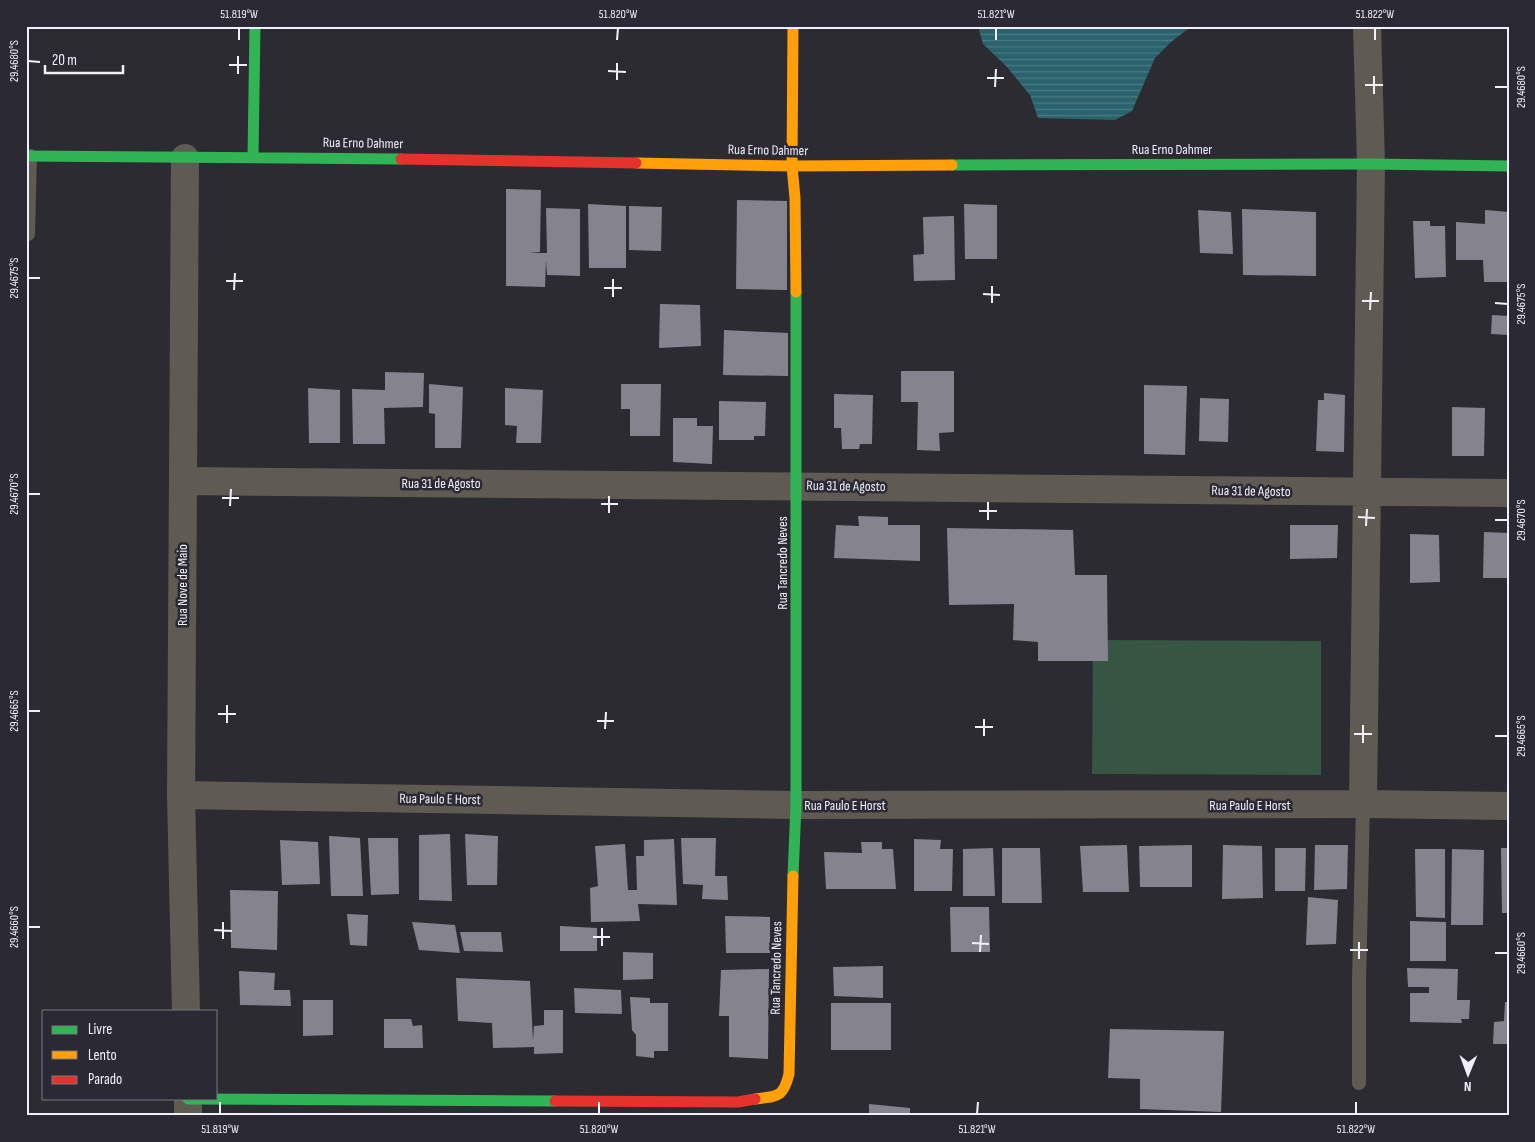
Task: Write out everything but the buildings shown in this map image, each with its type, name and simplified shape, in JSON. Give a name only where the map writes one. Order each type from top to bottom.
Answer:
[{"type":"street","points":[[253,157],[255,26]]},
{"type":"street","name":"Rua Tancredo Neves","points":[[188,1104],[738,1102],[778,1096],[786,1087],[789,1074],[796,805],[798,486],[795,198],[792,166],[793,26]]},
{"type":"street","points":[[1363,804],[1371,164],[1367,26]]},
{"type":"street","name":"Rua Erno Dahmer","points":[[28,156],[253,157],[792,166],[1371,164],[1509,166]]},
{"type":"street","name":"Rua Nove de Maio","points":[[185,158],[181,795],[186,1010]]},
{"type":"street","name":"Rua 31 de Agosto","points":[[183,481],[1509,493]]},
{"type":"street","name":"Rua Paulo E Horst","points":[[181,795],[796,805],[1363,804],[1509,806]]},
{"type":"lane","points":[[26,234],[28,234],[28,156]]},
{"type":"lane","points":[[1359,1083],[1358,982],[1363,804]]},
{"type":"green space","points":[[1093,640],[1321,641],[1321,775],[1092,774]]},
{"type":"water","points":[[978,26],[1192,26],[1171,42],[1155,58],[1132,111],[1115,120],[1038,118],[1030,95],[1007,67],[983,44]]},
{"type":"traffic: fast","points":[[253,157],[255,26]]},
{"type":"traffic: fast","points":[[26,156],[401,159]]},
{"type":"traffic: fast","points":[[952,165],[1371,164],[1509,166]]},
{"type":"traffic: fast","points":[[793,876],[796,805],[796,292]]},
{"type":"traffic: fast","points":[[218,1099],[555,1101]]},
{"type":"traffic: slow","points":[[793,26],[792,166],[795,198],[796,292]]},
{"type":"traffic: slow","points":[[636,163],[792,166],[952,165]]},
{"type":"traffic: slow","points":[[755,1099],[774,1096],[782,1092],[789,1074],[793,876]]},
{"type":"traffic: jam","points":[[401,159],[636,163]]},
{"type":"traffic: jam","points":[[555,1101],[738,1102],[755,1099]]}]
